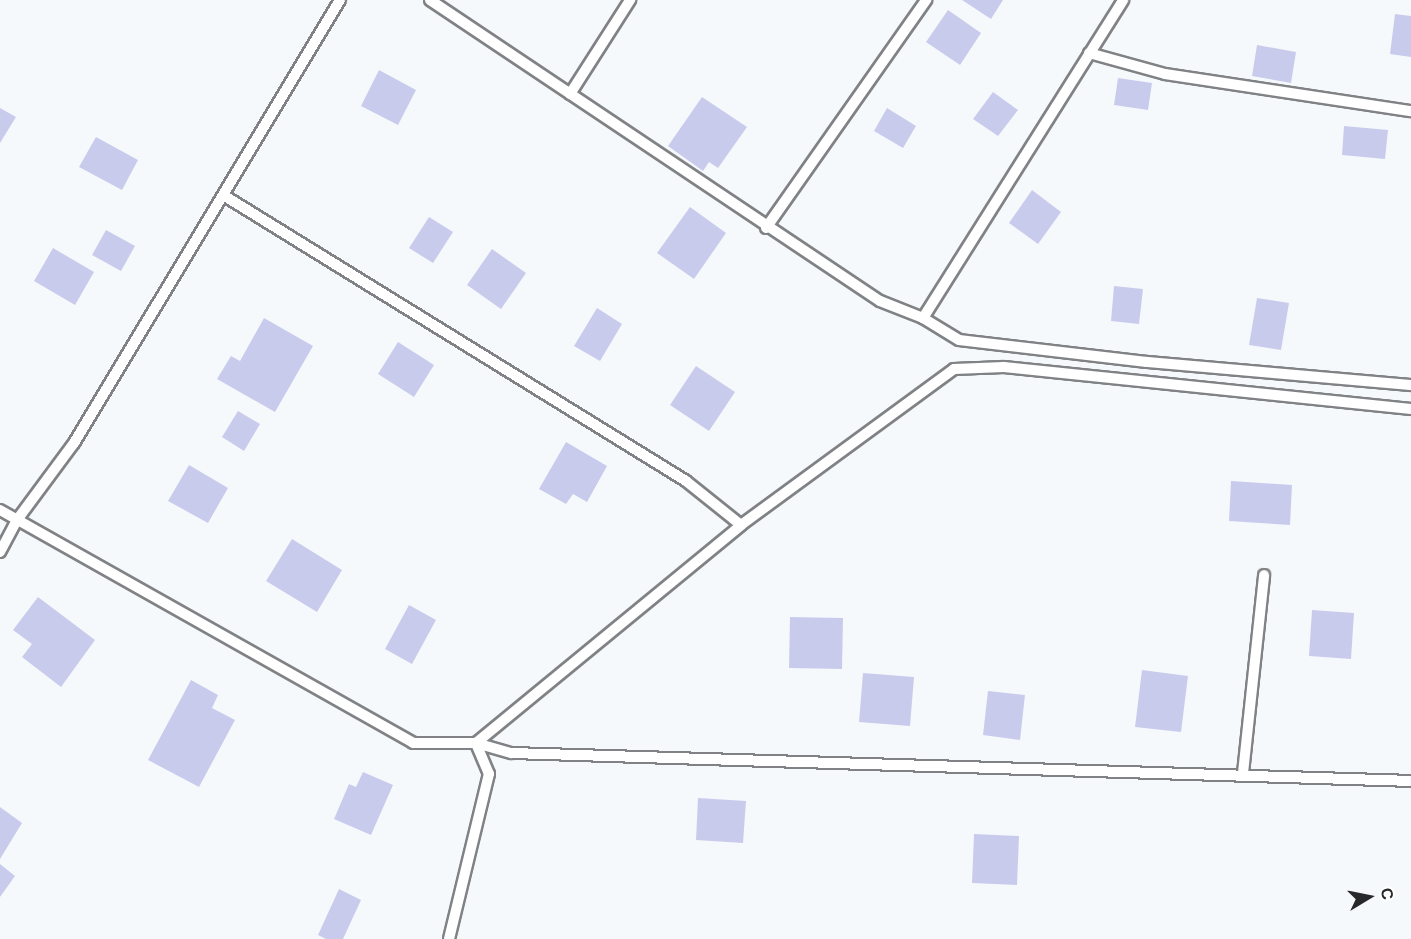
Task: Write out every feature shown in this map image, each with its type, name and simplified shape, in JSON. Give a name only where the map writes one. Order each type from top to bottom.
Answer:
[{"type":"lane","points":[[0,552],[17,520],[74,442],[340,0]]},
{"type":"lane","points":[[430,0],[766,228],[880,301],[922,318],[959,340],[1147,362],[1411,385]]},
{"type":"lane","points":[[570,94],[630,0]]},
{"type":"lane","points":[[766,228],[926,0]]},
{"type":"lane","points":[[922,318],[1123,0]]},
{"type":"lane","points":[[1089,53],[1165,74],[1411,111]]},
{"type":"lane","points":[[223,195],[686,481],[741,525]]},
{"type":"lane","points":[[476,742],[741,525],[954,369],[1004,366],[1411,409]]},
{"type":"lane","points":[[0,510],[413,743],[476,742],[512,753],[1242,772],[1411,781]]},
{"type":"lane","points":[[1242,772],[1264,575]]},
{"type":"lane","points":[[449,939],[482,817],[489,774],[476,742]]},
{"type":"building","points":[[962,0],[1003,0],[991,19]]},
{"type":"building","points":[[948,10],[981,33],[960,65],[926,42]]},
{"type":"building","points":[[1395,14],[1411,16],[1411,57],[1390,54]]},
{"type":"building","points":[[1257,45],[1296,52],[1291,83],[1252,76]]},
{"type":"building","points":[[379,70],[416,90],[398,125],[361,106]]},
{"type":"building","points":[[1118,78],[1152,83],[1148,110],[1114,105]]},
{"type":"building","points":[[993,92],[1018,110],[998,136],[973,119]]},
{"type":"building","points":[[702,97],[747,127],[718,168],[709,162],[703,171],[668,146]]},
{"type":"building","points":[[0,108],[16,117],[0,143]]},
{"type":"building","points":[[887,108],[916,126],[903,148],[874,131]]},
{"type":"building","points":[[1344,126],[1388,130],[1385,159],[1342,155]]},
{"type":"building","points":[[96,137],[138,160],[122,190],[79,167]]},
{"type":"building","points":[[1032,190],[1061,212],[1038,244],[1009,223]]},
{"type":"building","points":[[690,207],[726,233],[694,279],[657,253]]},
{"type":"building","points":[[429,217],[453,232],[433,263],[409,248]]},
{"type":"building","points":[[106,230],[135,246],[121,271],[92,255]]},
{"type":"building","points":[[53,248],[94,272],[75,305],[34,281]]},
{"type":"building","points":[[492,249],[526,273],[501,309],[467,285]]},
{"type":"building","points":[[1114,286],[1143,289],[1139,324],[1111,321]]},
{"type":"building","points":[[1257,298],[1289,303],[1281,350],[1249,345]]},
{"type":"building","points":[[597,308],[622,324],[600,361],[574,346]]},
{"type":"building","points":[[264,318],[313,346],[275,412],[217,379],[231,356],[240,361]]},
{"type":"building","points":[[398,342],[434,365],[414,397],[378,374]]},
{"type":"building","points":[[696,366],[735,392],[709,431],[670,405]]},
{"type":"building","points":[[238,411],[260,424],[244,451],[222,437]]},
{"type":"building","points":[[566,442],[607,466],[587,502],[573,494],[566,504],[539,489]]},
{"type":"building","points":[[189,465],[228,488],[208,523],[168,501]]},
{"type":"building","points":[[1231,481],[1292,485],[1290,525],[1229,521]]},
{"type":"building","points":[[292,539],[342,570],[317,612],[266,581]]},
{"type":"building","points":[[38,597],[95,640],[61,687],[22,657],[32,644],[13,630]]},
{"type":"building","points":[[409,605],[436,620],[412,664],[385,649]]},
{"type":"building","points":[[1312,610],[1354,613],[1351,659],[1309,656]]},
{"type":"building","points":[[790,617],[843,618],[842,669],[789,668]]},
{"type":"building","points":[[1142,670],[1188,676],[1181,732],[1135,727]]},
{"type":"building","points":[[863,673],[914,677],[910,726],[859,722]]},
{"type":"building","points":[[191,680],[218,695],[212,708],[235,720],[199,787],[148,760]]},
{"type":"building","points":[[988,691],[1025,695],[1020,740],[983,735]]},
{"type":"building","points":[[363,772],[393,785],[371,835],[334,819],[349,784],[356,787]]},
{"type":"building","points":[[698,798],[746,801],[743,843],[696,840]]},
{"type":"building","points":[[0,807],[22,823],[0,859]]},
{"type":"building","points":[[974,834],[1019,836],[1017,885],[972,883]]},
{"type":"building","points":[[0,864],[15,876],[0,897]]},
{"type":"building","points":[[339,889],[361,900],[343,939],[326,939],[318,935]]}]
